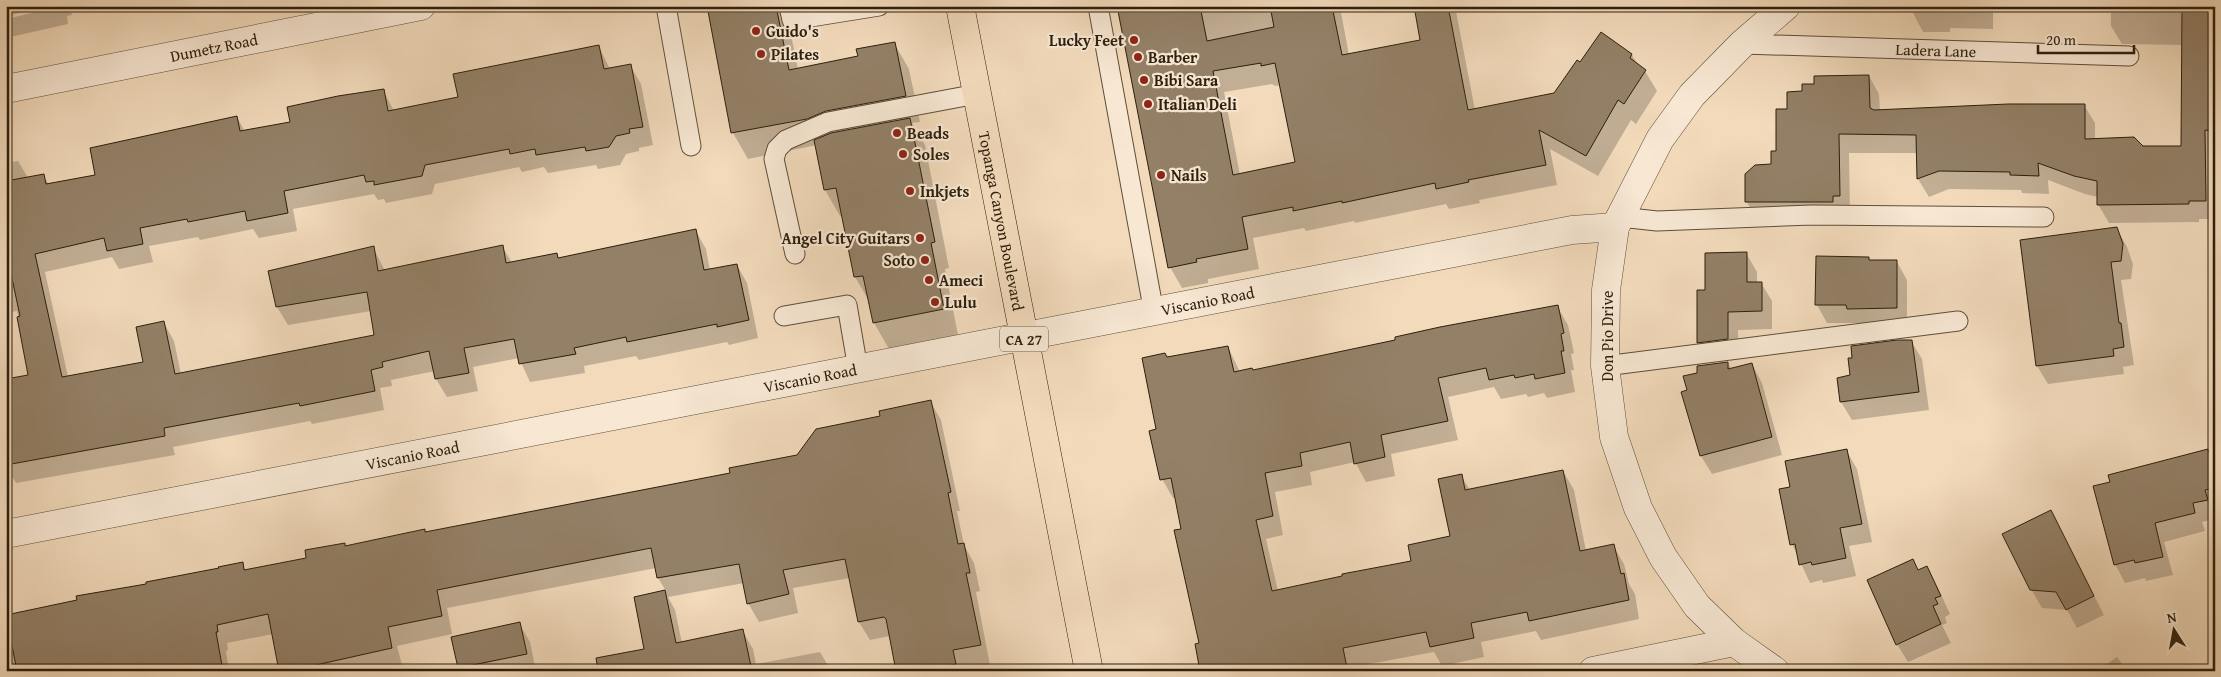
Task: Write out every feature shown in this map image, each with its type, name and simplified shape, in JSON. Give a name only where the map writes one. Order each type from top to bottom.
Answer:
[{"type":"main road","name":"Topanga Canyon Boulevard","points":[[960,6],[1089,671]]},
{"type":"street","name":"Dumetz Road","points":[[6,89],[421,6]]},
{"type":"street","name":"Don Pio Drive","points":[[1775,671],[1734,642],[1697,606],[1663,557],[1638,508],[1614,437],[1605,366],[1606,290],[1618,222],[1660,139],[1692,95],[1742,44],[1786,6]]},
{"type":"street","name":"Viscanio Road","points":[[6,534],[1618,222]]},
{"type":"street","points":[[1593,671],[1734,642]]},
{"type":"lane","points":[[666,6],[691,146]]},
{"type":"lane","points":[[789,6],[792,20],[879,6]]},
{"type":"lane","points":[[1098,6],[1154,313]]},
{"type":"lane","name":"Ladera Lane","points":[[1742,44],[2129,56]]},
{"type":"lane","points":[[795,254],[774,159],[777,149],[786,140],[828,122],[977,94]]},
{"type":"lane","points":[[1618,222],[1812,215],[2044,217]]},
{"type":"lane","points":[[784,316],[847,305],[858,370]]},
{"type":"lane","points":[[1605,366],[1958,321]]},
{"type":"building","points":[[707,6],[776,6],[789,70],[858,56],[856,49],[895,42],[906,96],[826,111],[807,119],[731,133]]},
{"type":"building","points":[[1117,6],[1200,6],[1207,41],[1274,27],[1270,6],[1332,6],[1342,55],[1420,40],[1414,6],[1448,6],[1468,110],[1554,93],[1577,60],[1580,62],[1601,32],[1632,54],[1630,58],[1646,70],[1624,104],[1618,100],[1586,156],[1539,130],[1546,165],[1468,180],[1469,182],[1436,189],[1435,183],[1342,203],[1342,201],[1293,211],[1293,207],[1242,217],[1248,249],[1196,259],[1197,262],[1168,268]],"holes":[[[1261,63],[1261,66],[1275,63],[1295,162],[1233,175],[1213,71]]]},
{"type":"building","points":[[2182,6],[2210,6],[2210,45],[2215,45],[2215,116],[2213,116],[2213,131],[2205,130],[2206,201],[2189,201],[2189,204],[2097,205],[2097,181],[2074,176],[2038,163],[2039,176],[2010,175],[2010,172],[1939,171],[1917,179],[1916,135],[1839,134],[1840,196],[1833,196],[1833,202],[1745,202],[1745,174],[1755,165],[1771,164],[1771,151],[1776,151],[1776,109],[1787,109],[1787,92],[1802,91],[1802,84],[1814,84],[1814,76],[1869,75],[1870,108],[1874,110],[2008,104],[2085,104],[2085,139],[2134,137],[2143,146],[2181,146]]},
{"type":"building","points":[[599,45],[604,69],[631,64],[643,127],[629,129],[630,133],[616,136],[609,147],[586,151],[585,147],[536,155],[535,149],[510,154],[509,149],[425,165],[422,176],[374,185],[374,181],[366,182],[364,175],[284,191],[288,213],[247,221],[245,211],[188,222],[187,219],[140,228],[143,244],[107,251],[104,238],[35,254],[62,377],[143,362],[136,327],[164,321],[175,374],[374,335],[367,292],[276,307],[268,271],[374,246],[378,271],[503,245],[506,263],[557,253],[558,258],[696,229],[704,270],[737,264],[749,320],[717,327],[717,324],[627,342],[626,337],[574,348],[576,354],[519,364],[514,339],[464,348],[469,373],[435,379],[429,351],[382,362],[383,367],[371,370],[375,391],[300,406],[299,403],[164,428],[165,436],[6,465],[6,379],[28,375],[17,317],[20,316],[6,250],[6,181],[44,174],[46,184],[95,175],[90,148],[237,116],[240,131],[290,122],[287,107],[338,96],[384,89],[388,111],[458,97],[453,74]]},
{"type":"building","points":[[910,118],[935,242],[931,243],[944,309],[873,323],[863,276],[854,277],[836,188],[824,190],[814,140],[831,133]]},
{"type":"building","points":[[2117,227],[2123,244],[2121,261],[2111,262],[2124,347],[2113,349],[2114,356],[2036,366],[2020,240]]},
{"type":"building","points":[[1747,252],[1747,282],[1762,282],[1762,311],[1728,312],[1728,339],[1697,343],[1697,290],[1705,290],[1705,253]]},
{"type":"building","points":[[1816,256],[1869,257],[1869,260],[1897,260],[1897,308],[1847,309],[1846,305],[1815,305]]},
{"type":"building","points":[[1558,305],[1564,333],[1561,334],[1564,351],[1561,351],[1565,373],[1535,379],[1534,374],[1515,378],[1514,375],[1489,380],[1486,368],[1438,378],[1448,421],[1381,435],[1385,457],[1354,464],[1350,442],[1300,453],[1302,466],[1265,473],[1273,516],[1256,520],[1272,591],[1342,576],[1342,574],[1411,561],[1408,545],[1450,536],[1438,479],[1462,474],[1465,490],[1563,470],[1580,551],[1614,544],[1621,574],[1624,573],[1629,600],[1529,621],[1527,612],[1471,623],[1474,638],[1430,647],[1426,632],[1343,648],[1347,668],[1332,671],[1200,671],[1195,644],[1199,643],[1174,530],[1181,529],[1171,478],[1160,480],[1149,431],[1156,429],[1142,358],[1165,353],[1167,357],[1228,346],[1234,372],[1252,368],[1253,370],[1395,340],[1395,337],[1440,327]]},
{"type":"building","points":[[1912,340],[1919,392],[1840,402],[1837,378],[1850,375],[1848,358],[1852,358],[1851,346]]},
{"type":"building","points":[[1728,362],[1728,369],[1752,363],[1772,437],[1700,456],[1681,392],[1687,390],[1683,376],[1697,373],[1697,366]]},
{"type":"building","points":[[931,400],[951,492],[948,493],[958,544],[964,543],[970,573],[966,573],[981,645],[953,650],[956,664],[927,671],[896,671],[886,619],[884,617],[858,622],[845,559],[783,570],[789,594],[747,604],[739,564],[657,578],[651,548],[437,590],[442,616],[388,627],[392,648],[307,667],[308,671],[279,671],[268,614],[217,625],[218,632],[216,632],[223,671],[17,671],[6,615],[77,600],[76,596],[146,584],[146,582],[243,562],[244,570],[306,558],[305,550],[345,543],[345,546],[425,529],[425,532],[730,473],[729,468],[797,455],[816,429],[880,416],[879,411]]},
{"type":"building","points":[[1847,449],[1862,524],[1840,528],[1846,558],[1812,565],[1811,562],[1799,565],[1795,544],[1790,545],[1779,489],[1790,487],[1785,461]]},
{"type":"building","points":[[2208,449],[2215,475],[2215,488],[2205,490],[2208,500],[2193,503],[2195,513],[2155,523],[2163,557],[2135,563],[2134,560],[2114,565],[2093,486],[2110,482],[2108,475]]},
{"type":"building","points":[[2051,510],[2094,596],[2066,610],[2056,592],[2030,590],[2002,534]]},
{"type":"building","points":[[1913,559],[1918,570],[1927,566],[1941,596],[1935,598],[1938,604],[1933,606],[1941,624],[1896,645],[1867,580]]},
{"type":"building","points":[[665,590],[676,643],[743,629],[752,671],[598,671],[596,658],[644,649],[634,597]]},
{"type":"building","points":[[520,622],[527,654],[458,668],[451,637]]},
{"type":"place","name":"Guido's","points":[[756,31]]},
{"type":"place","name":"Lucky Feet","points":[[1134,40]]},
{"type":"place","name":"Pilates","points":[[761,54]]},
{"type":"place","name":"Barber","points":[[1138,57]]},
{"type":"place","name":"Bibi Sara","points":[[1144,80]]},
{"type":"place","name":"Italian Deli","points":[[1148,104]]},
{"type":"place","name":"Beads","points":[[897,133]]},
{"type":"place","name":"Soles","points":[[903,154]]},
{"type":"place","name":"Nails","points":[[1161,175]]},
{"type":"place","name":"Inkjets","points":[[910,191]]},
{"type":"place","name":"Angel City Guitars","points":[[920,238]]},
{"type":"place","name":"Soto","points":[[925,260]]},
{"type":"place","name":"Ameci","points":[[929,280]]},
{"type":"place","name":"Lulu","points":[[935,302]]}]
